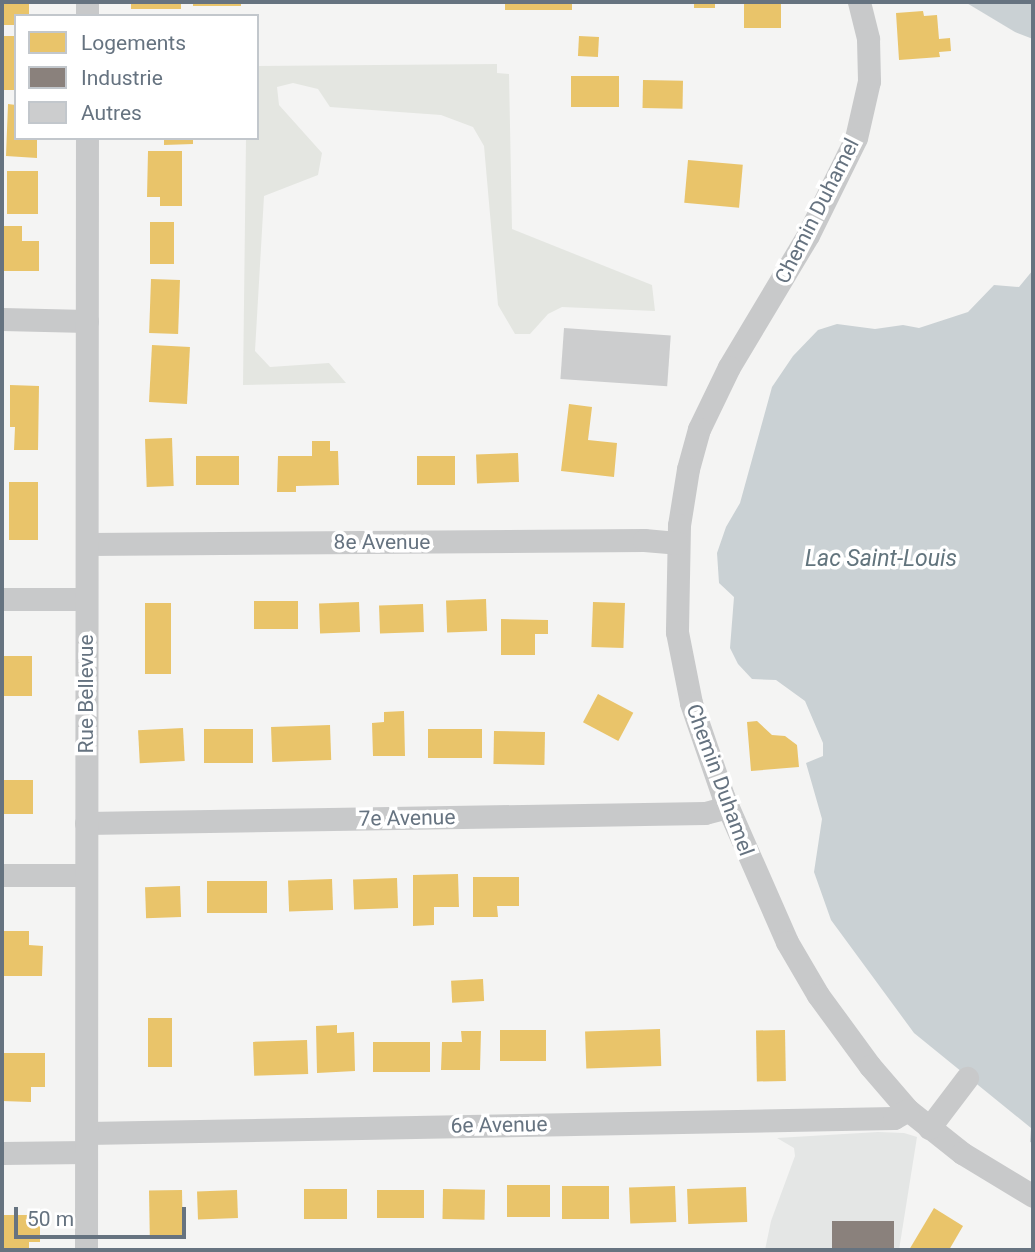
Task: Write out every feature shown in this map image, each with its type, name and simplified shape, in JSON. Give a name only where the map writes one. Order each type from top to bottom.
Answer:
[{"type":"street","name":"Chemin Duhamel","points":[[859,2],[868,39],[869,81],[856,138],[808,235],[707,409],[688,469],[677,543],[675,610],[682,664],[697,727],[727,807],[775,918],[808,979],[858,1051],[908,1110],[985,1169],[1033,1196]]},
{"type":"street","name":"Rue Bellevue","points":[[86,1250],[87,140]]},
{"type":"street","points":[[2,319],[87,321]]},
{"type":"street","name":"8e Avenue","points":[[88,544],[630,540],[677,543]]},
{"type":"street","points":[[2,599],[86,599]]},
{"type":"street","name":"7e Avenue","points":[[86,823],[705,813],[727,807]]},
{"type":"street","points":[[2,875],[86,875]]},
{"type":"street","points":[[929,1128],[967,1078]]},
{"type":"street","name":"6e Avenue","points":[[2,1153],[86,1142],[894,1118],[908,1110]]},
{"type":"shaded area","points":[[497,64],[497,73],[509,74],[512,229],[652,285],[655,311],[562,307],[548,314],[530,334],[515,334],[498,305],[484,146],[473,127],[441,115],[330,107],[318,89],[293,83],[277,87],[279,105],[322,153],[318,175],[264,196],[255,351],[270,367],[329,363],[346,383],[243,385],[246,140],[259,140],[259,66]]},
{"type":"shaded area","points":[[904,1133],[917,1137],[899,1250],[765,1250],[771,1221],[795,1156],[794,1148],[777,1138]]},
{"type":"water","points":[[965,2],[1033,2],[1033,39],[1015,32]]},
{"type":"water","name":"Lac Saint-Louis","points":[[1033,270],[1033,1143],[1030,1142],[1031,1128],[914,1033],[831,920],[814,872],[822,819],[806,763],[823,756],[823,743],[805,701],[776,680],[752,679],[738,664],[730,648],[734,597],[719,583],[717,553],[726,527],[740,503],[772,387],[793,356],[818,330],[837,324],[875,329],[903,325],[919,328],[968,312],[994,285],[1019,287]]},
{"type":"building: Logements","points":[[2,2],[29,2],[29,14],[14,14],[14,25],[2,25]]},
{"type":"building: Logements","points":[[131,2],[181,2],[181,9],[131,9]]},
{"type":"building: Logements","points":[[193,2],[241,2],[241,6],[193,6]]},
{"type":"building: Logements","points":[[505,2],[572,2],[572,10],[505,10]]},
{"type":"building: Logements","points":[[694,2],[715,2],[715,8],[694,8]]},
{"type":"building: Logements","points":[[744,2],[781,2],[781,28],[744,28]]},
{"type":"building: Logements","points":[[923,11],[924,16],[937,15],[939,39],[950,38],[951,51],[939,52],[940,57],[899,60],[896,13]]},
{"type":"building: Logements","points":[[2,36],[14,36],[14,90],[2,90]]},
{"type":"building: Logements","points":[[579,36],[599,37],[598,57],[578,56]]},
{"type":"building: Logements","points":[[571,76],[619,76],[619,107],[571,107]]},
{"type":"building: Logements","points":[[643,80],[683,81],[683,109],[643,108]]},
{"type":"building: Logements","points":[[8,104],[14,105],[14,140],[37,140],[37,158],[6,156]]},
{"type":"building: Logements","points":[[164,140],[193,140],[193,144],[164,145]]},
{"type":"building: Logements","points":[[148,151],[182,151],[182,206],[160,206],[160,197],[147,197]]},
{"type":"building: Logements","points":[[688,160],[743,165],[739,208],[684,203]]},
{"type":"building: Logements","points":[[7,171],[38,171],[38,214],[7,214]]},
{"type":"building: Logements","points":[[150,222],[174,222],[174,264],[150,264]]},
{"type":"building: Logements","points":[[2,226],[22,226],[22,241],[39,241],[39,271],[2,271]]},
{"type":"building: Logements","points":[[151,279],[180,280],[178,334],[149,333]]},
{"type":"building: Logements","points":[[152,345],[190,347],[187,404],[149,402]]},
{"type":"building: Logements","points":[[10,385],[39,386],[38,450],[14,450],[15,427],[10,427]]},
{"type":"building: Logements","points":[[569,404],[592,407],[588,440],[617,443],[614,477],[561,471]]},
{"type":"building: Logements","points":[[172,438],[174,486],[147,487],[145,439]]},
{"type":"building: Logements","points":[[312,441],[330,441],[330,451],[338,451],[339,485],[296,486],[296,492],[277,492],[278,456],[312,456]]},
{"type":"building: Logements","points":[[518,453],[519,482],[477,483],[476,454]]},
{"type":"building: Logements","points":[[196,456],[239,456],[239,485],[196,485]]},
{"type":"building: Logements","points":[[417,456],[455,456],[455,485],[417,485]]},
{"type":"building: Logements","points":[[9,482],[38,482],[38,540],[9,540]]},
{"type":"building: Logements","points":[[486,599],[487,631],[447,632],[446,600]]},
{"type":"building: Logements","points":[[254,601],[298,601],[298,629],[254,629]]},
{"type":"building: Logements","points":[[359,602],[360,632],[320,633],[319,603]]},
{"type":"building: Logements","points":[[593,602],[625,603],[623,648],[591,647]]},
{"type":"building: Logements","points":[[145,603],[171,603],[171,674],[145,674]]},
{"type":"building: Logements","points":[[423,604],[424,632],[380,634],[379,606]]},
{"type":"building: Logements","points":[[501,619],[548,620],[548,634],[535,634],[535,655],[501,655]]},
{"type":"building: Logements","points":[[4,656],[32,656],[32,696],[4,696]]},
{"type":"building: Logements","points":[[598,694],[633,713],[618,741],[583,722]]},
{"type":"building: Logements","points":[[404,711],[405,756],[373,756],[372,723],[384,722],[384,712]]},
{"type":"building: Logements","points":[[757,721],[772,735],[785,736],[797,745],[799,767],[751,771],[747,722]]},
{"type":"building: Logements","points":[[330,725],[331,760],[272,762],[271,727]]},
{"type":"building: Logements","points":[[183,728],[185,761],[140,763],[138,730]]},
{"type":"building: Logements","points":[[204,729],[253,729],[253,763],[204,763]]},
{"type":"building: Logements","points":[[428,729],[482,729],[482,758],[428,758]]},
{"type":"building: Logements","points":[[494,731],[545,732],[544,765],[493,764]]},
{"type":"building: Logements","points":[[2,780],[33,780],[33,814],[2,814]]},
{"type":"building: Logements","points":[[458,874],[459,907],[434,907],[434,925],[413,926],[413,875]]},
{"type":"building: Logements","points":[[473,877],[519,877],[519,906],[497,906],[498,917],[473,917]]},
{"type":"building: Logements","points":[[397,878],[398,908],[354,910],[353,880]]},
{"type":"building: Logements","points":[[332,879],[333,910],[289,912],[288,881]]},
{"type":"building: Logements","points":[[207,881],[267,881],[267,913],[207,913]]},
{"type":"building: Logements","points":[[180,886],[181,917],[146,918],[145,887]]},
{"type":"building: Logements","points":[[2,931],[29,931],[29,945],[43,946],[42,976],[2,976]]},
{"type":"building: Logements","points":[[483,979],[484,1001],[452,1003],[451,981]]},
{"type":"building: Logements","points":[[148,1018],[172,1018],[172,1067],[148,1067]]},
{"type":"building: Logements","points":[[337,1025],[337,1033],[354,1032],[355,1071],[317,1073],[316,1026]]},
{"type":"building: Logements","points":[[660,1029],[661,1066],[586,1069],[585,1032]]},
{"type":"building: Logements","points":[[500,1030],[546,1030],[546,1061],[500,1061]]},
{"type":"building: Logements","points":[[785,1030],[786,1081],[757,1081],[756,1031]]},
{"type":"building: Logements","points":[[461,1031],[481,1031],[480,1070],[441,1070],[442,1042],[462,1042]]},
{"type":"building: Logements","points":[[307,1040],[308,1074],[254,1076],[253,1042]]},
{"type":"building: Logements","points":[[373,1042],[430,1042],[430,1072],[373,1072]]},
{"type":"building: Logements","points":[[2,1053],[45,1053],[45,1087],[31,1087],[31,1102],[2,1101]]},
{"type":"building: Logements","points":[[507,1185],[550,1185],[550,1217],[507,1217]]},
{"type":"building: Logements","points":[[562,1186],[609,1186],[609,1219],[562,1219]]},
{"type":"building: Logements","points":[[675,1186],[676,1222],[630,1224],[629,1188]]},
{"type":"building: Logements","points":[[746,1187],[747,1222],[688,1224],[687,1189]]},
{"type":"building: Logements","points":[[304,1189],[347,1189],[347,1219],[304,1219]]},
{"type":"building: Logements","points":[[443,1189],[485,1190],[484,1220],[442,1219]]},
{"type":"building: Logements","points":[[182,1190],[183,1236],[150,1237],[149,1191]]},
{"type":"building: Logements","points":[[237,1190],[238,1218],[198,1219],[197,1191]]},
{"type":"building: Logements","points":[[377,1190],[424,1190],[424,1218],[377,1218]]},
{"type":"building: Logements","points":[[934,1208],[963,1226],[949,1250],[909,1250]]},
{"type":"building: Logements","points":[[2,1215],[40,1215],[40,1242],[29,1242],[29,1250],[2,1250]]},
{"type":"building: Industrie","points":[[832,1221],[894,1221],[894,1250],[832,1250]]},
{"type":"building: Autres","points":[[564,328],[671,335],[667,386],[560,379]]}]
